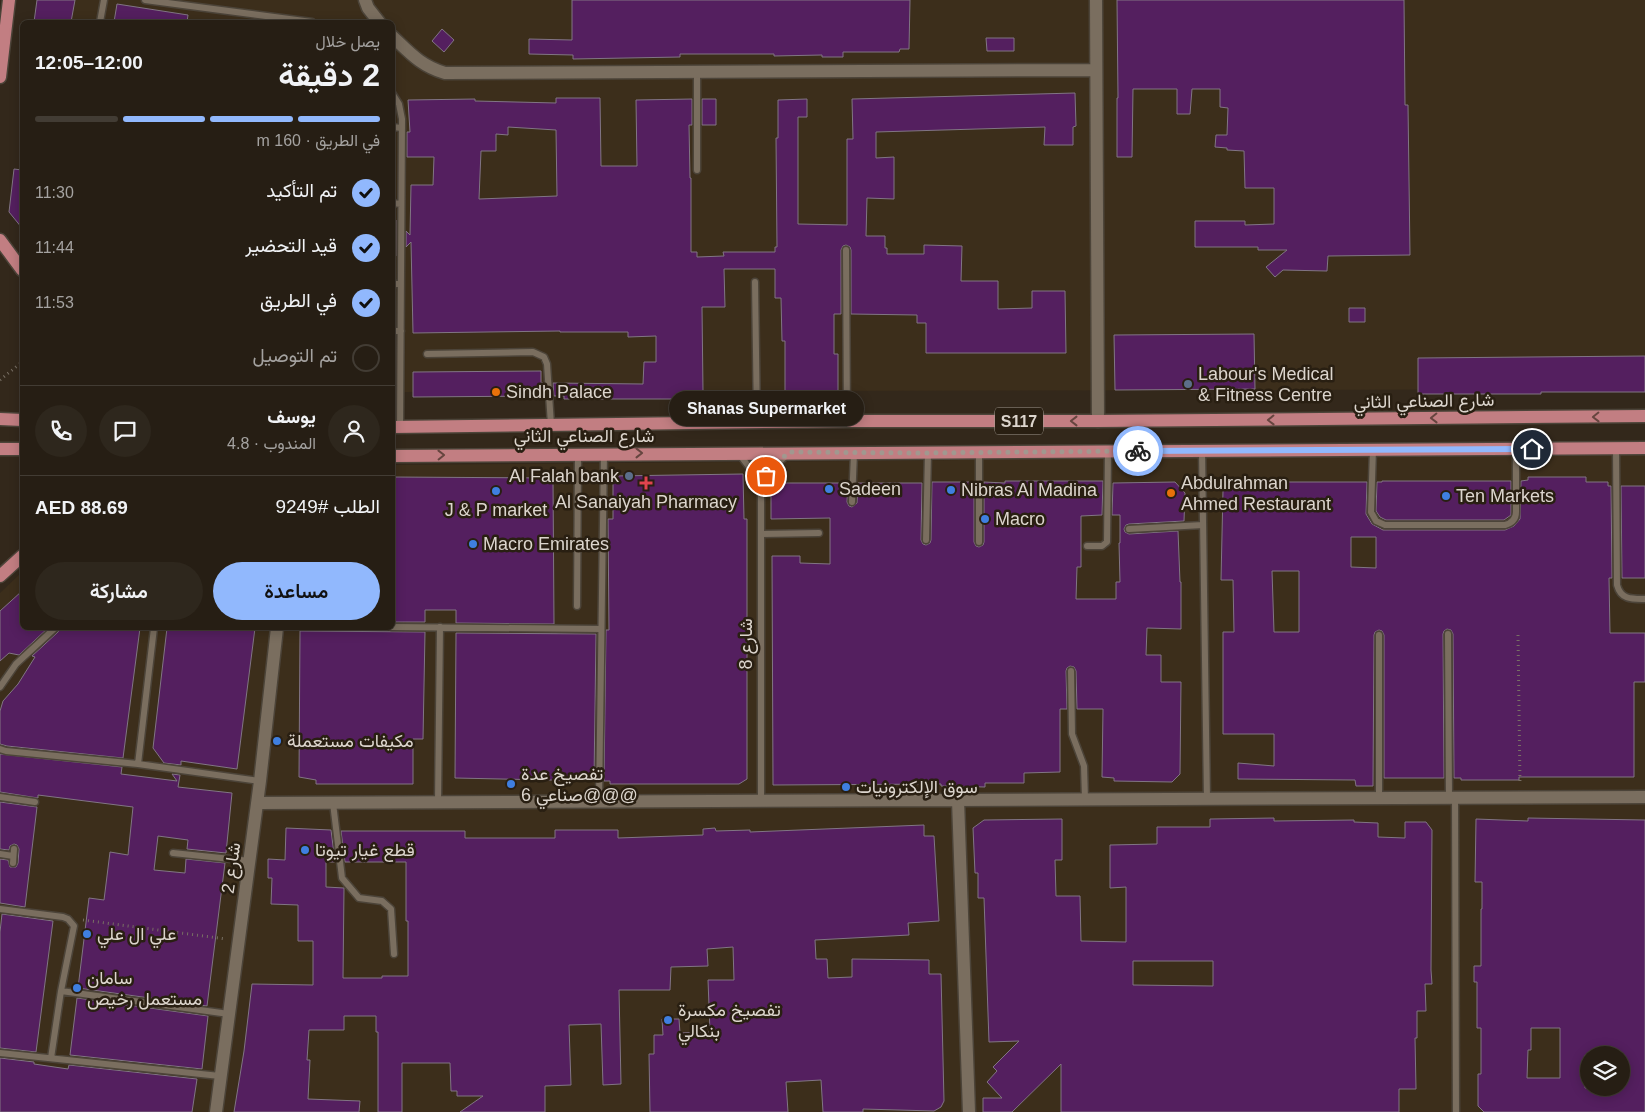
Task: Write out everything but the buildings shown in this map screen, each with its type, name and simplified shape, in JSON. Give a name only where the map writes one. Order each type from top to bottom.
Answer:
[{"type":"main road","points":[[0,77],[9,0]]},
{"type":"main road","points":[[0,240],[20,267]]},
{"type":"main road","name":"شارع الصناعي الثاني","points":[[396,427],[847,421],[1098,421],[1645,416]]},
{"type":"main road","points":[[0,419],[20,420]]},
{"type":"main road","points":[[0,448],[20,449]]},
{"type":"main road","name":"شارع الصناعي الثاني","points":[[395,456],[604,453],[928,453],[1645,448]]},
{"type":"main road","points":[[0,576],[20,558]]},
{"type":"street","points":[[365,0],[368,8],[377,20]]},
{"type":"street","points":[[1096,0],[1098,421]]},
{"type":"street","points":[[395,39],[416,59],[425,65],[446,73],[1096,70]]},
{"type":"street","name":"شارع 2","points":[[216,1112],[250,861],[277,630]]},
{"type":"street","points":[[257,803],[1645,797]]},
{"type":"street","points":[[958,800],[968,1112]]},
{"type":"lane","points":[[100,20],[104,0]]},
{"type":"lane","points":[[145,0],[297,20]]},
{"type":"lane","points":[[697,72],[697,170]]},
{"type":"lane","points":[[395,98],[402,111],[401,331],[396,427]]},
{"type":"lane","points":[[395,127],[402,128]]},
{"type":"lane","points":[[395,203],[402,204]]},
{"type":"lane","points":[[846,250],[847,421]]},
{"type":"lane","points":[[756,282],[757,422]]},
{"type":"lane","points":[[395,284],[401,284]]},
{"type":"lane","points":[[395,331],[401,331]]},
{"type":"lane","points":[[426,354],[534,352],[544,357],[547,364],[551,425]]},
{"type":"lane","points":[[1616,448],[1617,585],[1621,594],[1626,598],[1645,599]]},
{"type":"lane","points":[[1374,449],[1371,512],[1376,522],[1385,525],[1505,525],[1510,523],[1514,520],[1516,512],[1516,449]]},
{"type":"lane","points":[[1202,450],[1207,799]]},
{"type":"lane","points":[[1087,546],[1102,546],[1107,542],[1108,451]]},
{"type":"lane","points":[[738,453],[761,487],[773,467],[790,452]]},
{"type":"lane","points":[[852,502],[854,452]]},
{"type":"lane","points":[[979,452],[979,542]]},
{"type":"lane","points":[[599,801],[604,453]]},
{"type":"lane","points":[[926,540],[928,453]]},
{"type":"lane","points":[[577,606],[578,454]]},
{"type":"lane","name":"شارع 8","points":[[761,487],[761,801]]},
{"type":"lane","points":[[1129,529],[1203,524]]},
{"type":"lane","points":[[761,534],[819,533]]},
{"type":"lane","points":[[395,627],[601,629]]},
{"type":"lane","points":[[438,802],[440,627]]},
{"type":"lane","points":[[0,687],[16,664],[53,630]]},
{"type":"lane","points":[[138,764],[154,630]]},
{"type":"lane","points":[[1448,634],[1456,1112]]},
{"type":"lane","points":[[1379,635],[1379,798]]},
{"type":"lane","points":[[1070,671],[1072,734],[1084,766],[1085,800]]},
{"type":"lane","points":[[0,749],[138,764],[260,781]]},
{"type":"lane","points":[[0,797],[35,802]]},
{"type":"lane","points":[[18,808],[19,800]]},
{"type":"lane","points":[[333,803],[342,878],[359,898],[382,901],[391,909],[394,954]]},
{"type":"lane","points":[[173,853],[250,861]]},
{"type":"lane","points":[[0,854],[13,856]]},
{"type":"lane","points":[[0,909],[8,907],[63,917],[72,922],[74,930],[61,991],[51,1058]]},
{"type":"lane","points":[[61,991],[229,1014]]},
{"type":"lane","points":[[0,1053],[220,1076]]},
{"type":"path","points":[[0,380],[20,364]]},
{"type":"path","points":[[1518,635],[1520,798]]},
{"type":"path","points":[[72,922],[85,920],[239,941]]},
{"type":"shaded area","points":[[47,0],[1645,0],[1645,389],[395,392],[395,20],[44,20]]},
{"type":"shaded area","points":[[1645,454],[1645,1112],[0,1112],[0,593],[20,574],[20,630],[395,630],[395,465],[1485,457]]},
{"type":"way so far","points":[[766,476],[790,452],[1138,451]]},
{"type":"place","name":"Labour's Medical & Fitness Centre","points":[[1188,384]]},
{"type":"place","name":"Sindh Palace","points":[[496,392]]},
{"type":"place","name":"Al Falah bank","points":[[629,476]]},
{"type":"place","name":"Shanas Supermarket","points":[[766,476]]},
{"type":"place","name":"Al Sanaiyah Pharmacy","points":[[646,483]]},
{"type":"place","name":"Sadeen","points":[[829,489]]},
{"type":"place","name":"Nibras Al Madina","points":[[951,490]]},
{"type":"place","name":"J & P market","points":[[496,491]]},
{"type":"place","name":"Abdulrahman Ahmed Restaurant","points":[[1171,493]]},
{"type":"place","name":"Ten Markets","points":[[1446,496]]},
{"type":"place","name":"Macro","points":[[985,519]]},
{"type":"place","name":"Macro Emirates","points":[[473,544]]},
{"type":"place","name":"مكيفات مستعملة","points":[[277,741]]},
{"type":"place","name":"تفصيخ عدة صناعي 6@@@","points":[[511,784]]},
{"type":"place","name":"سوق الإلكترونيات","points":[[846,787]]},
{"type":"place","name":"قطع غيار تيوتا","points":[[305,850]]},
{"type":"place","name":"علي ال علي","points":[[87,934]]},
{"type":"place","name":"سامان مستعمل رخيص","points":[[77,988]]},
{"type":"place","name":"تفصيخ مكسرة بنكالي","points":[[668,1020]]},
{"type":"route","points":[[1138,451],[1532,449]]}]
